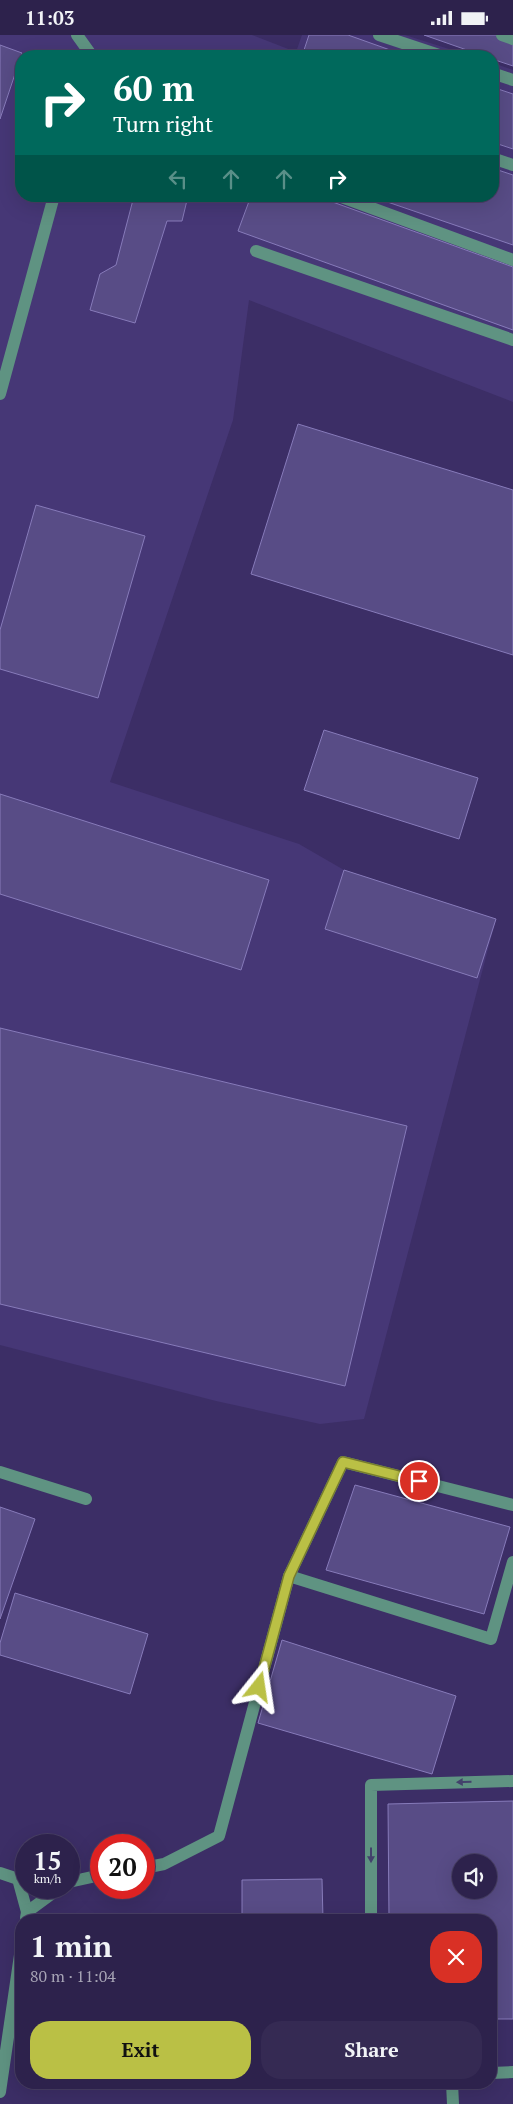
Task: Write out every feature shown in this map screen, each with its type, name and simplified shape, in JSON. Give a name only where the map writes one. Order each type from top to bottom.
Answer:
[{"type":"lane","points":[[77,35],[88,50]]},
{"type":"lane","points":[[379,35],[424,50]]},
{"type":"lane","points":[[502,35],[513,39]]},
{"type":"lane","points":[[499,75],[513,80]]},
{"type":"lane","points":[[499,160],[513,165]]},
{"type":"lane","points":[[0,394],[5,357],[52,202]]},
{"type":"lane","points":[[355,202],[513,260]]},
{"type":"lane","points":[[256,251],[513,340]]},
{"type":"lane","points":[[155,1865],[164,1864],[219,1836],[289,1576],[343,1462],[513,1505]]},
{"type":"lane","points":[[0,1472],[86,1499]]},
{"type":"lane","points":[[289,1576],[491,1639],[513,1562]]},
{"type":"lane","points":[[371,1914],[371,1785],[513,1781]]},
{"type":"lane","points":[[0,1873],[18,1879],[26,1914]]},
{"type":"lane","points":[[28,1914],[47,1899]]},
{"type":"lane","points":[[0,2092],[15,1989]]},
{"type":"lane","points":[[497,2073],[513,2072]]},
{"type":"lane","points":[[452,2089],[453,2104]]},
{"type":"shaded area","points":[[0,35],[252,35],[291,50],[15,50],[15,202],[499,202],[499,65],[513,70],[513,402],[249,300],[233,420],[110,782],[299,844],[344,870],[496,919],[364,1419],[320,1424],[216,1401],[0,1345]]},
{"type":"shaded area","points":[[302,35],[405,35],[452,50],[297,50]]},
{"type":"building","points":[[309,35],[348,35],[390,50],[304,50]]},
{"type":"building","points":[[424,35],[513,35],[513,66],[499,61],[499,50],[467,50]]},
{"type":"building","points":[[0,45],[15,50],[15,74],[0,119]]},
{"type":"building","points":[[499,89],[513,94],[513,149],[499,144]]},
{"type":"building","points":[[499,170],[513,175],[513,245],[388,202],[499,202]]},
{"type":"building","points":[[132,202],[187,202],[182,221],[167,221],[135,323],[90,310],[100,274],[116,265]]},
{"type":"building","points":[[249,202],[333,202],[513,267],[513,330],[238,231]]},
{"type":"building","points":[[298,424],[513,490],[513,655],[251,574]]},
{"type":"building","points":[[36,505],[145,536],[98,698],[0,669],[0,630]]},
{"type":"building","points":[[324,730],[478,778],[459,839],[304,790]]},
{"type":"building","points":[[0,794],[269,880],[241,970],[0,894]]},
{"type":"building","points":[[344,870],[496,919],[477,978],[325,929]]},
{"type":"building","points":[[0,1028],[407,1126],[345,1386],[0,1304]]},
{"type":"building","points":[[355,1485],[510,1527],[484,1614],[326,1570]]},
{"type":"building","points":[[0,1507],[35,1519],[0,1619]]},
{"type":"building","points":[[15,1593],[148,1634],[130,1694],[0,1655],[0,1643]]},
{"type":"building","points":[[282,1640],[456,1696],[432,1774],[258,1723]]},
{"type":"building","points":[[513,1801],[513,2019],[497,2019],[497,1914],[389,1914],[388,1804]]},
{"type":"building","points":[[322,1879],[323,1914],[242,1914],[242,1880]]},
{"type":"route","points":[[259,1687],[289,1576],[343,1462],[419,1481]]}]
